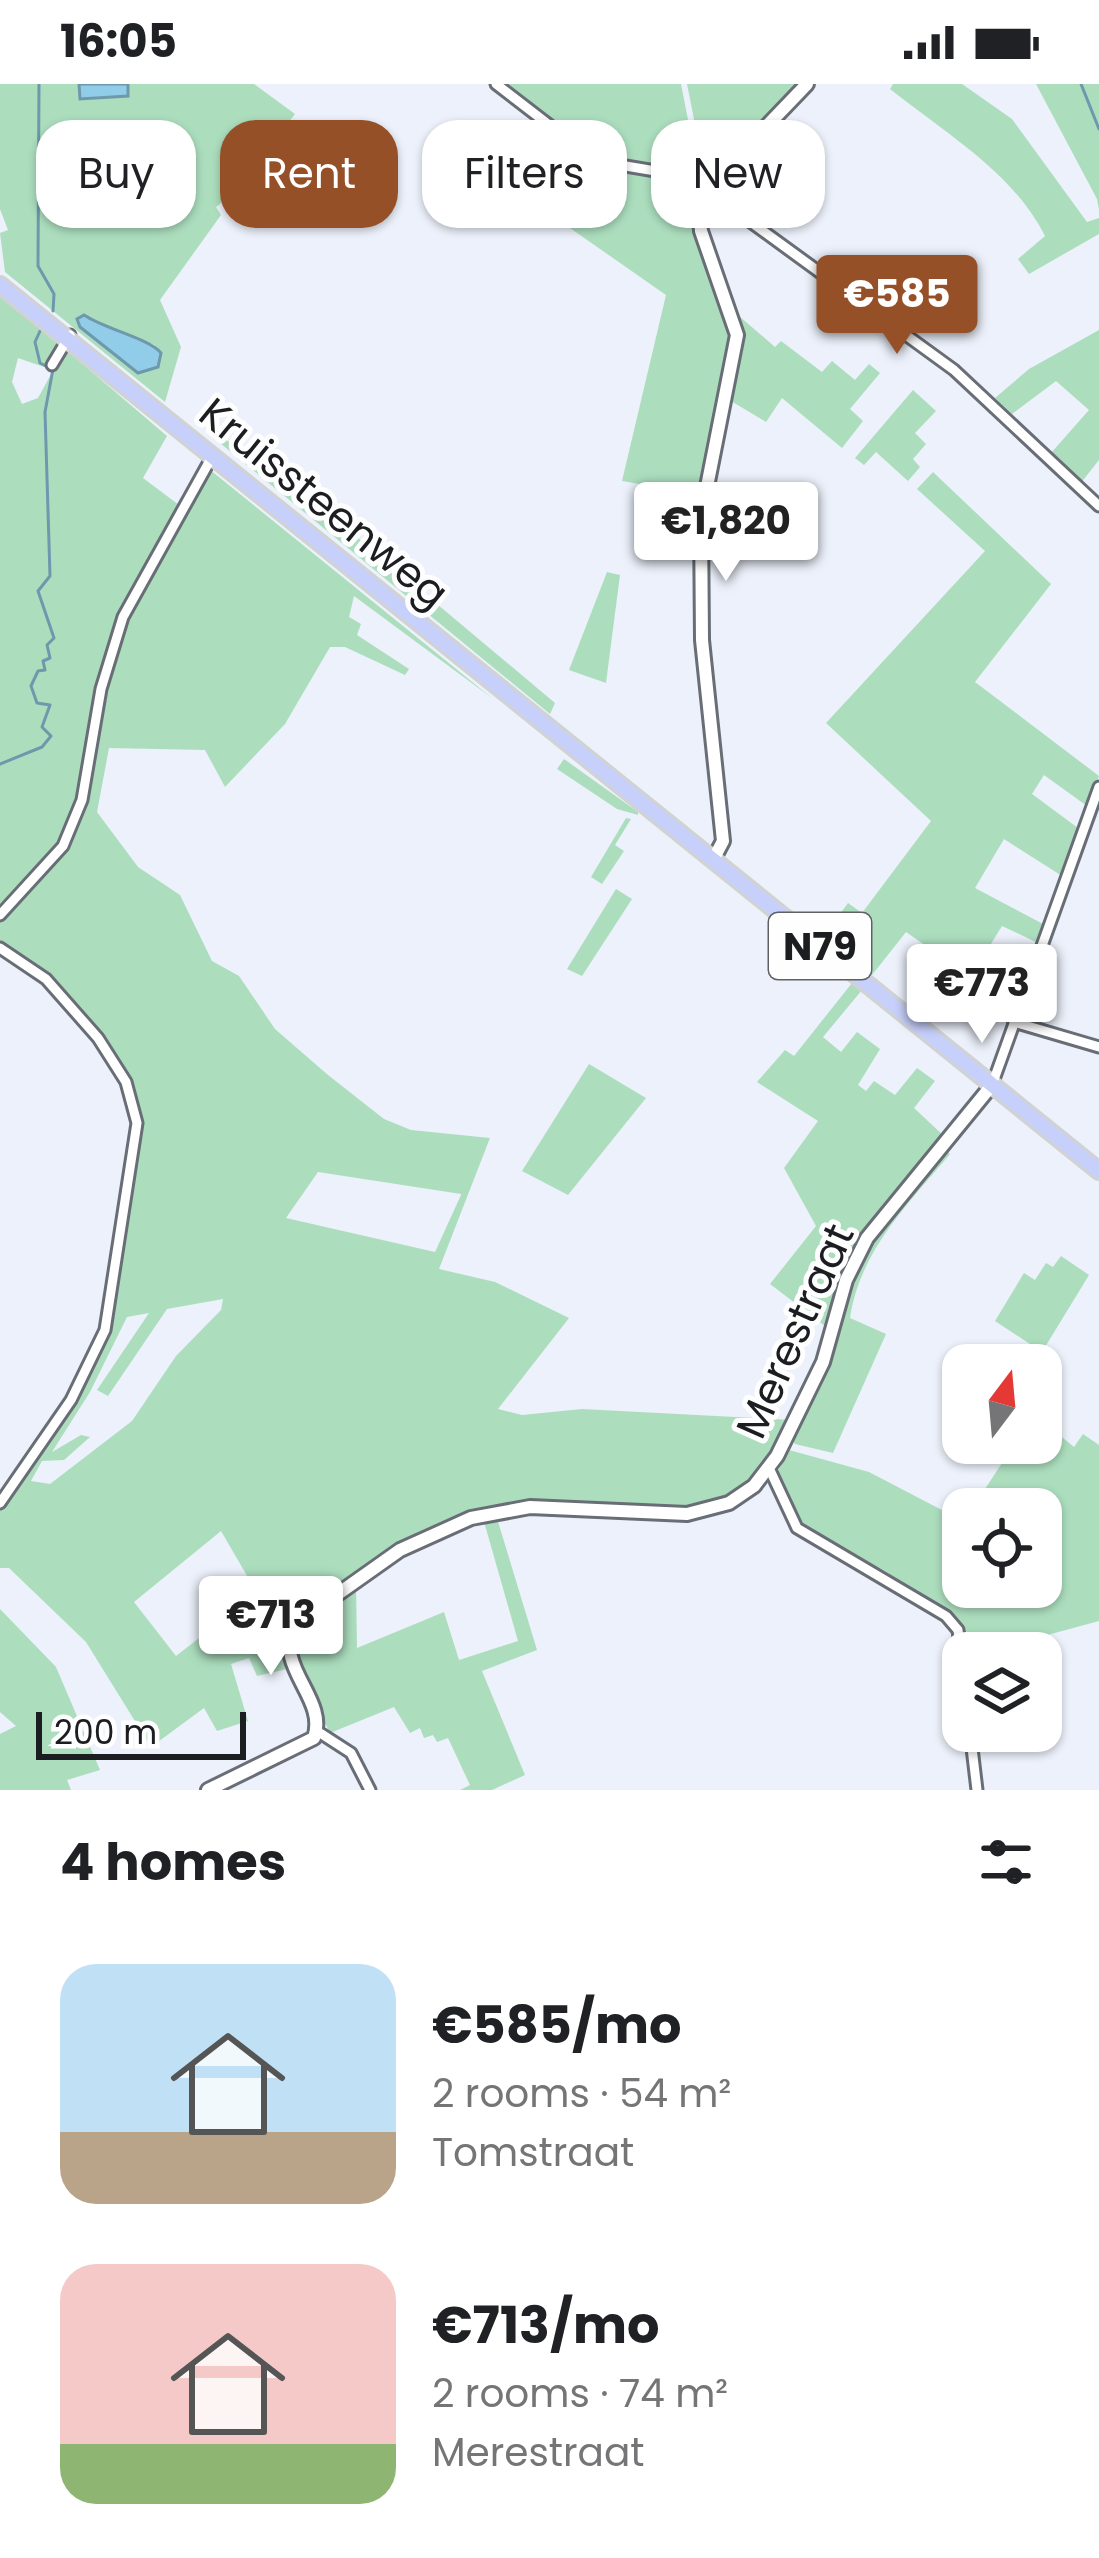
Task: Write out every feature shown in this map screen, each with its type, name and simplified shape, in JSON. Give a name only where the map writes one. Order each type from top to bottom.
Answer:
[{"type":"main road","name":"Kruissteenweg","points":[[0,284],[1099,1171]]},
{"type":"street","points":[[496,84],[596,161],[651,173]]},
{"type":"street","points":[[771,120],[807,84]]},
{"type":"street","points":[[700,228],[732,310],[736,335],[701,517],[702,640],[723,841],[713,860]]},
{"type":"street","points":[[763,228],[954,370],[1099,506]]},
{"type":"street","points":[[52,365],[68,338]]},
{"type":"street","points":[[0,915],[63,846],[82,800],[101,689],[123,617],[213,455]]},
{"type":"street","name":"Merestraat","points":[[317,1731],[287,1653],[294,1625],[427,1534],[471,1518],[530,1507],[705,1511],[742,1495],[770,1468],[823,1362],[846,1280],[867,1238],[992,1085],[1099,787]]},
{"type":"street","points":[[0,948],[65,996],[126,1082],[136,1120],[105,1330],[71,1400],[0,1503]]},
{"type":"street","points":[[1014,1022],[1099,1048]]},
{"type":"street","points":[[770,1468],[796,1528],[946,1616],[958,1632]]},
{"type":"street","points":[[208,1790],[309,1741],[317,1731],[351,1753],[370,1790]]},
{"type":"street","points":[[972,1752],[977,1790]]},
{"type":"green space","points":[[0,84],[79,84],[80,98],[127,96],[128,84],[254,84],[295,114],[290,120],[220,120],[220,204],[216,207],[220,216],[160,300],[181,347],[165,402],[5,272],[0,233],[8,230],[0,209]],"holes":[[[84,315],[107,330],[155,345],[158,367],[138,373],[80,327],[77,319]]]},
{"type":"green space","points":[[502,84],[681,84],[688,120],[651,120],[651,168],[627,163],[627,120],[549,120]]},
{"type":"green space","points":[[687,84],[803,84],[769,120],[694,120]]},
{"type":"green space","points":[[893,84],[962,84],[1012,119],[1087,222],[1099,218],[1099,234],[1029,274],[1018,259],[1045,236],[1031,213],[976,155],[890,89]]},
{"type":"green space","points":[[1036,84],[1099,84],[1099,210],[1097,199]]},
{"type":"green space","points":[[627,167],[651,171],[651,228],[695,228],[732,345],[699,494],[622,481],[666,295],[570,228],[627,228]]},
{"type":"green space","points":[[0,295],[59,345],[47,368],[18,358],[12,382],[22,404],[38,398],[65,349],[167,436],[143,478],[179,505],[120,618],[79,798],[59,845],[0,910]]},
{"type":"green space","points":[[739,316],[775,347],[781,341],[822,372],[832,361],[855,380],[869,364],[880,373],[850,409],[863,421],[842,448],[782,398],[766,422],[731,401],[741,345]]},
{"type":"green space","points":[[1099,330],[1099,460],[1080,484],[1051,453],[1089,410],[1056,381],[1012,414],[995,398],[1029,369]]},
{"type":"green space","points":[[913,390],[936,411],[915,433],[926,444],[913,459],[920,467],[908,481],[876,452],[864,465],[855,458]]},
{"type":"green space","points":[[226,440],[295,485],[555,703],[550,714],[220,443]]},
{"type":"green space","points":[[209,469],[492,698],[354,596],[349,617],[361,624],[357,635],[409,669],[405,675],[345,647],[330,647],[285,724],[225,787],[205,750],[109,748],[97,812],[138,867],[180,895],[212,961],[239,976],[275,1029],[328,1075],[384,1119],[411,1130],[490,1138],[439,1269],[495,1282],[569,1318],[498,1409],[522,1415],[582,1409],[792,1420],[755,1478],[722,1501],[673,1510],[521,1503],[471,1513],[425,1532],[306,1609],[286,1640],[287,1669],[257,1676],[249,1658],[231,1664],[248,1721],[217,1731],[204,1708],[151,1747],[86,1642],[9,1568],[0,1568],[0,1507],[105,1339],[139,1135],[134,1097],[94,1028],[48,978],[0,945],[0,919],[71,837],[95,766],[108,679],[129,618]],"holes":[[[318,1172],[461,1194],[461,1195],[435,1252],[286,1218]],[[223,1299],[221,1310],[176,1356],[132,1421],[50,1484],[31,1481],[42,1461],[64,1460],[90,1437],[81,1435],[52,1452],[90,1392],[127,1317],[149,1313],[97,1390],[108,1396],[167,1309]],[[221,1531],[257,1593],[176,1656],[134,1602]]]},
{"type":"green space","points":[[933,472],[1051,584],[975,682],[1099,776],[1087,806],[1044,775],[1032,794],[1078,828],[1062,876],[1004,839],[975,888],[1045,925],[1038,943],[1002,926],[989,947],[997,951],[977,996],[949,980],[955,966],[906,932],[872,975],[823,937],[848,903],[862,913],[931,821],[826,723],[985,551],[917,489]]},
{"type":"green space","points":[[607,572],[620,575],[606,683],[569,670]]},
{"type":"green space","points":[[564,759],[638,815],[617,809],[557,769]]},
{"type":"green space","points":[[626,818],[631,819],[615,845],[624,851],[602,884],[591,877]]},
{"type":"green space","points":[[616,889],[632,899],[582,976],[567,969]]},
{"type":"green space","points":[[852,983],[862,990],[823,1037],[841,1052],[857,1032],[880,1049],[858,1085],[866,1091],[874,1081],[895,1095],[917,1068],[935,1081],[914,1108],[944,1136],[868,1228],[846,1265],[834,1266],[836,1305],[829,1329],[770,1284],[816,1226],[784,1168],[818,1121],[757,1082],[785,1050],[794,1056]]},
{"type":"green space","points":[[589,1064],[646,1098],[568,1195],[522,1171]]},
{"type":"green space","points":[[945,1150],[950,1154],[875,1250],[855,1294],[850,1318],[886,1334],[833,1453],[795,1444],[792,1439],[863,1252]]},
{"type":"green space","points":[[1061,1256],[1089,1275],[1047,1344],[1030,1344],[995,1321],[1024,1273],[1035,1280],[1046,1263],[1053,1267]]},
{"type":"green space","points":[[1083,1434],[1099,1445],[1099,1621],[1058,1632],[958,1632],[952,1616],[885,1571],[799,1525],[778,1471],[789,1450],[869,1472],[942,1510],[942,1608],[1062,1608],[1062,1488],[986,1488],[1001,1464],[1062,1464],[1062,1437],[1074,1447]]},
{"type":"green space","points":[[496,1515],[537,1650],[482,1671],[525,1775],[492,1790],[460,1790],[470,1785],[448,1738],[437,1742],[433,1735],[424,1738],[420,1728],[410,1733],[394,1707],[330,1733],[295,1663],[296,1628],[356,1585],[357,1648],[444,1612],[459,1660],[518,1641],[483,1518]]},
{"type":"green space","points":[[0,1609],[56,1667],[100,1770],[67,1780],[71,1790],[0,1790],[0,1734],[16,1726],[0,1712]]},
{"type":"water","points":[[79,84],[128,84],[128,96],[80,99]]},
{"type":"water","points":[[84,315],[155,348],[161,353],[158,367],[138,373],[80,327],[77,319]]},
{"type":"waterway","points":[[39,84],[38,266],[54,294],[53,311]]},
{"type":"waterway","points":[[1081,84],[1099,129]]},
{"type":"waterway","points":[[40,331],[35,342],[40,363],[48,367]]},
{"type":"waterway","points":[[0,764],[42,747],[51,736],[42,727],[50,705],[37,703],[31,686],[38,671],[45,670],[43,661],[50,658],[47,645],[54,638],[38,591],[50,576],[45,412],[53,369]]}]
